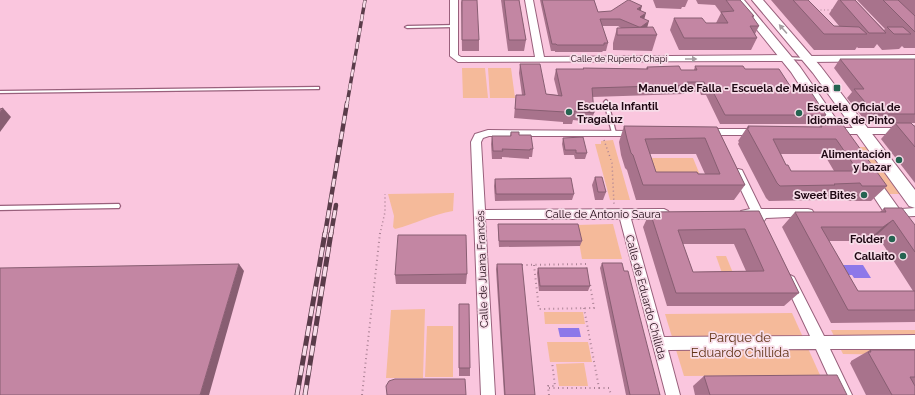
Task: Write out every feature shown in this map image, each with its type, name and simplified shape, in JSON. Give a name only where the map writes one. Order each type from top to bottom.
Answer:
[{"type":"street","points":[[454,0],[454,26]]},
{"type":"street","points":[[529,0],[540,59]]},
{"type":"street","points":[[738,0],[796,70],[830,132],[856,159],[886,213],[915,244]]},
{"type":"street","points":[[757,0],[817,70],[915,202]]},
{"type":"street","name":"Calle de Ruperto Chapí","points":[[454,26],[454,56],[458,59],[464,60],[786,58]]},
{"type":"street","points":[[808,59],[915,58]]},
{"type":"street","points":[[796,70],[802,67],[817,70]]},
{"type":"street","points":[[830,132],[915,131]]},
{"type":"street","points":[[602,133],[645,132]]},
{"type":"street","points":[[699,132],[721,137],[771,132]]},
{"type":"street","name":"Calle de Juana Francés","points":[[488,395],[476,142],[479,136],[488,133],[602,133]]},
{"type":"street","points":[[733,161],[767,232]]},
{"type":"street","points":[[886,213],[915,212]]},
{"type":"street","points":[[737,214],[818,213]]},
{"type":"street","name":"Calle de Eduardo Chillida","points":[[624,214],[673,395]]},
{"type":"street","name":"Calle de Antonio Saura","points":[[480,215],[677,214]]},
{"type":"street","points":[[787,273],[846,395]]},
{"type":"street","points":[[659,344],[915,342]]},
{"type":"lane","points":[[407,28],[454,26]]},
{"type":"lane","points":[[786,58],[808,59]]},
{"type":"lane","points":[[0,98],[2,92],[317,88]]},
{"type":"lane","points":[[606,102],[614,133]]},
{"type":"lane","points":[[0,208],[117,206]]},
{"type":"path","points":[[813,10],[834,10]]},
{"type":"path","points":[[602,133],[612,163],[613,203],[624,214]]},
{"type":"path","points":[[362,395],[378,240],[385,212],[385,194]]},
{"type":"path","points":[[519,265],[586,264],[587,272]]},
{"type":"path","points":[[534,265],[539,309],[594,308],[588,279]]},
{"type":"path","points":[[584,308],[599,388]]},
{"type":"path","points":[[549,388],[548,386],[555,386],[552,362]]},
{"type":"path","points":[[549,388],[609,388],[611,395]]},
{"type":"path","points":[[549,388],[549,395]]},
{"type":"green space","points":[[462,68],[485,68],[488,98],[463,98]]},
{"type":"green space","points":[[488,68],[511,68],[515,98],[490,98]]},
{"type":"green space","points":[[613,140],[630,200],[610,200],[595,144],[601,144],[601,141]]},
{"type":"green space","points":[[851,147],[868,147],[903,194],[885,194]]},
{"type":"green space","points":[[647,158],[693,158],[702,180],[655,180]]},
{"type":"green space","points":[[454,193],[453,211],[438,214],[395,229],[393,227],[394,216],[388,194]]},
{"type":"green space","points":[[613,224],[622,259],[582,259],[576,225]]},
{"type":"green space","points":[[716,256],[726,256],[733,273],[722,273]]},
{"type":"green space","points":[[425,309],[423,378],[386,378],[391,310]]},
{"type":"green space","points":[[544,312],[583,312],[585,324],[545,324]]},
{"type":"green space","name":"Parque de Eduardo Chillida","points":[[792,313],[820,375],[684,376],[665,314]]},
{"type":"green space","points":[[427,326],[453,326],[453,377],[425,377]]},
{"type":"green space","points":[[831,330],[915,330],[915,355],[843,354]]},
{"type":"green space","points":[[547,342],[588,342],[592,362],[550,362]]},
{"type":"green space","points":[[584,363],[588,386],[559,386],[556,364]]},
{"type":"shaded area","points":[[841,265],[863,265],[871,278],[854,278],[852,275],[847,275]]},
{"type":"shaded area","points":[[558,328],[579,328],[581,337],[560,337]]},
{"type":"building","points":[[462,0],[477,0],[479,40],[462,40]]},
{"type":"building","points":[[504,0],[519,0],[526,40],[509,40]]},
{"type":"building","points":[[542,0],[594,0],[598,12],[611,11],[629,0],[642,6],[637,9],[646,13],[640,17],[649,21],[639,27],[620,19],[600,19],[608,43],[604,43],[604,45],[557,45],[552,44]]},
{"type":"building","points":[[726,0],[740,0],[754,16],[752,16],[759,26],[750,26],[757,38],[684,38],[674,18],[702,18],[706,23],[728,23],[721,12],[734,11]]},
{"type":"building","points":[[793,0],[808,0],[834,26],[859,27],[867,34],[824,34]]},
{"type":"building","points":[[840,0],[855,0],[886,33],[869,33]]},
{"type":"building","points":[[883,0],[898,0],[915,16],[915,32]]},
{"type":"building","points":[[653,27],[657,35],[617,35],[617,28]]},
{"type":"building","points":[[887,27],[903,27],[911,34],[894,34]]},
{"type":"building","points":[[840,59],[915,59],[915,114],[875,114],[854,89],[864,89]]},
{"type":"building","points":[[520,64],[540,64],[546,94],[562,96],[556,69],[648,69],[647,67],[679,66],[681,70],[697,70],[695,66],[743,66],[745,69],[779,69],[794,92],[811,92],[826,115],[725,115],[710,86],[706,86],[704,82],[687,82],[688,85],[592,88],[594,113],[574,111],[574,115],[565,115],[565,112],[515,109],[516,95],[525,95]]},
{"type":"building","points":[[895,123],[911,123],[915,126],[915,147]]},
{"type":"building","points":[[821,125],[843,125],[887,186],[862,186],[860,183],[780,186],[747,128],[749,128],[748,126],[822,127]],"holes":[[[773,139],[836,139],[858,171],[791,171],[788,165],[786,165]]]},
{"type":"building","points":[[624,126],[717,127],[745,185],[643,185]],"holes":[[[705,138],[720,174],[698,174],[697,172],[656,172],[645,139]]]},
{"type":"building","points":[[511,132],[519,132],[519,135],[531,135],[533,149],[502,149],[503,151],[493,151],[492,136],[511,136]]},
{"type":"building","points":[[583,137],[587,153],[576,153],[576,150],[565,150],[563,138]]},
{"type":"building","points":[[595,177],[602,177],[606,192],[598,192]]},
{"type":"building","points":[[571,178],[574,194],[496,194],[495,179]]},
{"type":"building","points":[[884,208],[902,208],[915,225],[915,252],[893,220],[883,227],[821,227],[858,291],[915,291],[915,310],[848,310],[795,212],[886,212]]},
{"type":"building","points":[[759,211],[799,293],[676,293],[650,212]],"holes":[[[745,229],[764,271],[693,272],[678,230]]]},
{"type":"building","points":[[498,224],[578,224],[582,241],[499,241]]},
{"type":"building","points":[[398,235],[466,235],[467,274],[395,275]]},
{"type":"building","points":[[602,263],[622,263],[624,271],[628,271],[660,395],[630,395]]},
{"type":"building","points":[[239,264],[200,395],[0,395],[0,268]]},
{"type":"building","points":[[497,264],[522,264],[535,395],[505,395]]},
{"type":"building","points":[[538,268],[587,268],[590,286],[540,286]]},
{"type":"building","points":[[459,304],[469,304],[470,368],[459,368]]},
{"type":"building","points":[[870,350],[915,350],[915,377],[910,377],[915,386],[915,395],[892,395],[868,352],[871,352]]},
{"type":"building","points":[[837,375],[847,395],[710,395],[704,376]]},
{"type":"building","points":[[395,379],[465,379],[466,395],[387,395],[386,386],[389,381]]},
{"type":"railway","points":[[347,104],[365,0]]},
{"type":"railway","points":[[325,234],[347,103]]},
{"type":"railway","points":[[331,234],[336,205]]},
{"type":"railway","points":[[297,395],[325,233]]},
{"type":"railway","points":[[305,395],[331,233]]},
{"type":"place","name":"Manuel de Falla - Escuela de Música","points":[[837,88]]},
{"type":"place","name":"Escuela Infantil Tragaluz","points":[[569,112]]},
{"type":"place","name":"Escuela Oficial de Idiomas de Pinto","points":[[799,113]]},
{"type":"place","name":"Alimentación y bazar","points":[[899,160]]},
{"type":"place","name":"Sweet Bites","points":[[864,195]]},
{"type":"place","name":"Folder","points":[[892,239]]},
{"type":"place","name":"Callaito","points":[[903,256]]}]
